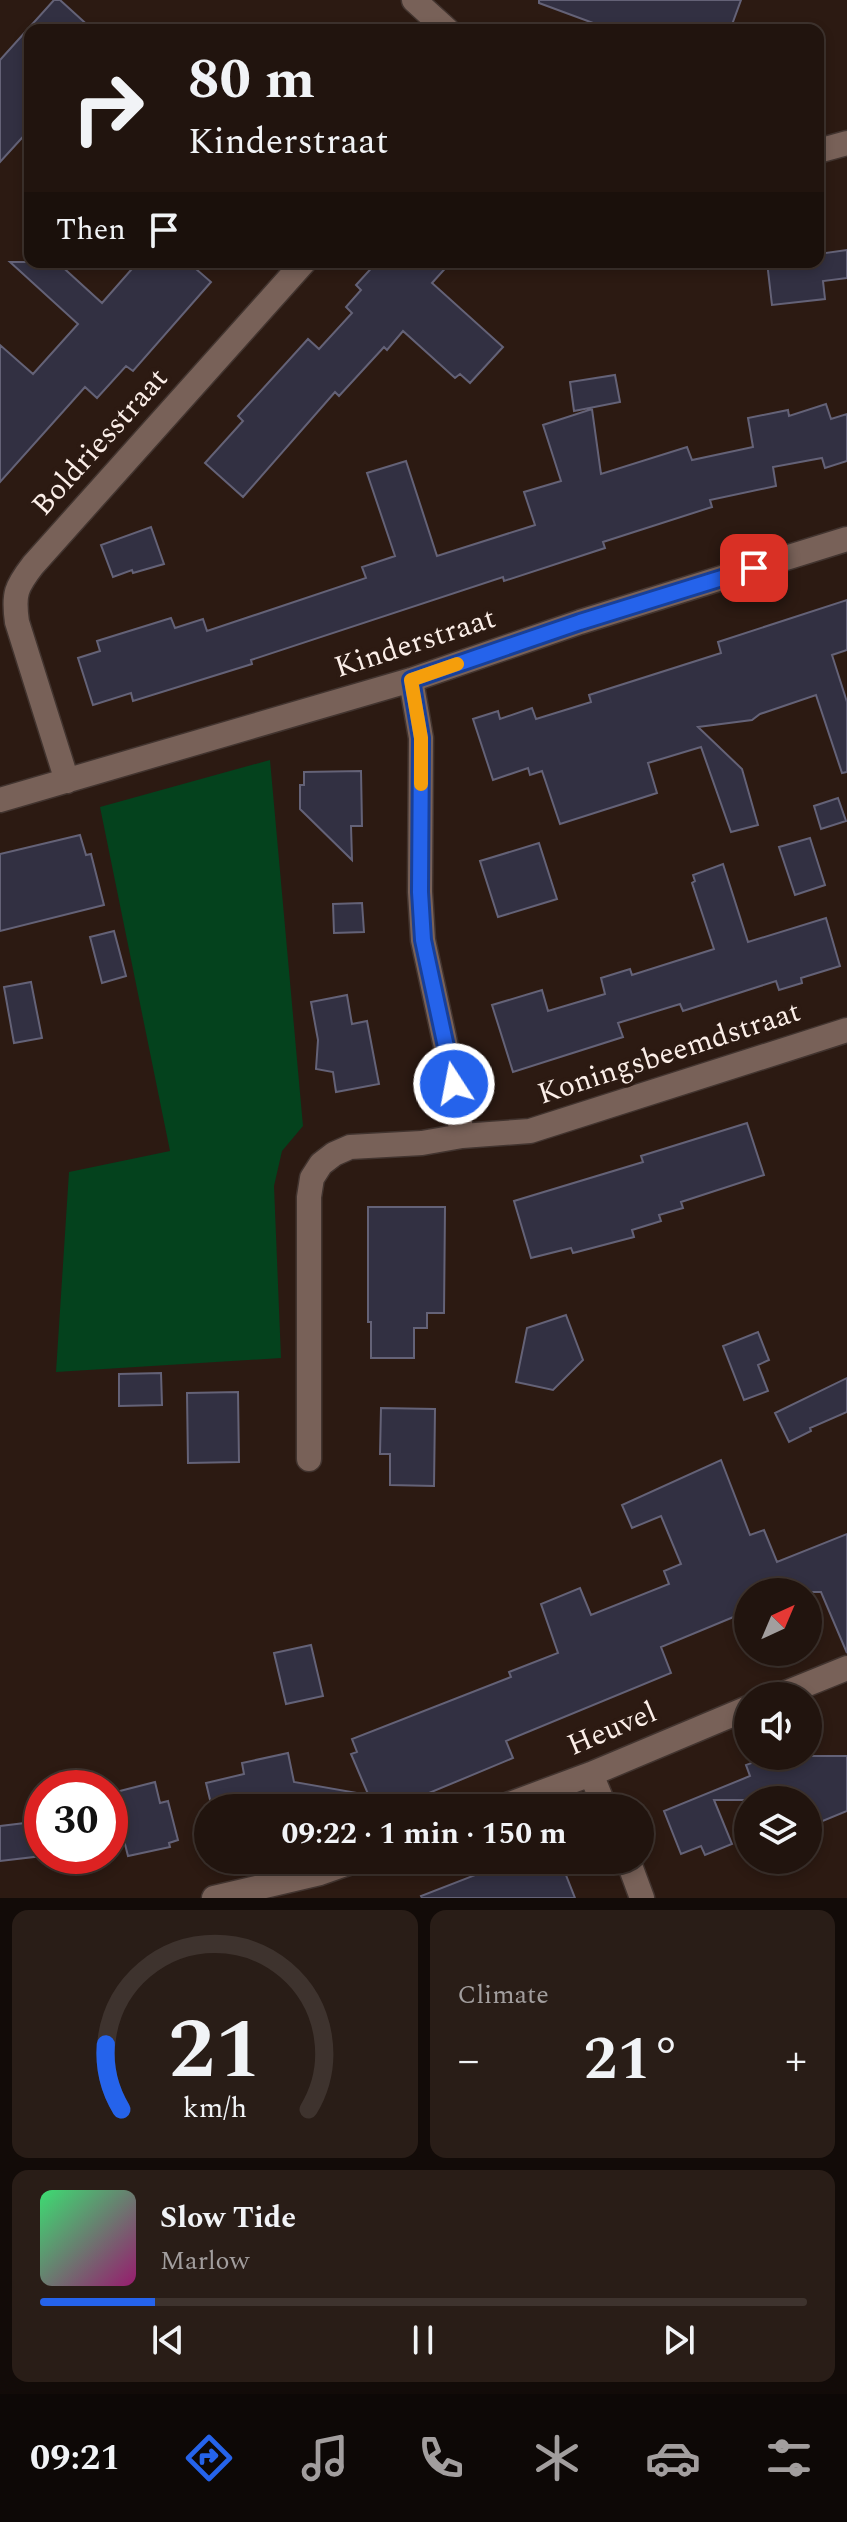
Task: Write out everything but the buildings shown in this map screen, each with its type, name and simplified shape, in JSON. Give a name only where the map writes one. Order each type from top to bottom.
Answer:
[{"type":"street","points":[[414,0],[440,24]]},
{"type":"street","points":[[824,149],[847,143]]},
{"type":"street","name":"Boldriesstraat","points":[[67,781],[17,622],[14,602],[18,586],[33,565],[299,268]]},
{"type":"street","name":"Kinderstraat","points":[[0,800],[411,680],[580,622],[847,539]]},
{"type":"street","points":[[411,680],[421,738],[420,892],[423,940],[462,1136]]},
{"type":"street","name":"Koningsbeemdstraat","points":[[309,1459],[309,1197],[312,1178],[321,1164],[350,1147],[530,1131],[847,1030]]},
{"type":"street","points":[[812,1682],[847,1668]]},
{"type":"street","name":"Heuvel","points":[[537,1794],[734,1714]]},
{"type":"street","points":[[591,1774],[599,1794]]},
{"type":"street","points":[[214,1898],[316,1874]]},
{"type":"street","points":[[633,1874],[642,1898]]},
{"type":"green space","points":[[270,760],[303,1126],[282,1151],[274,1186],[281,1358],[56,1372],[69,1172],[170,1151],[100,807]]},
{"type":"slow traffic","points":[[421,784],[421,738],[411,680],[457,664]]},
{"type":"route","points":[[454,1084],[423,940],[420,892],[421,738],[411,680],[580,622],[754,568]]}]
